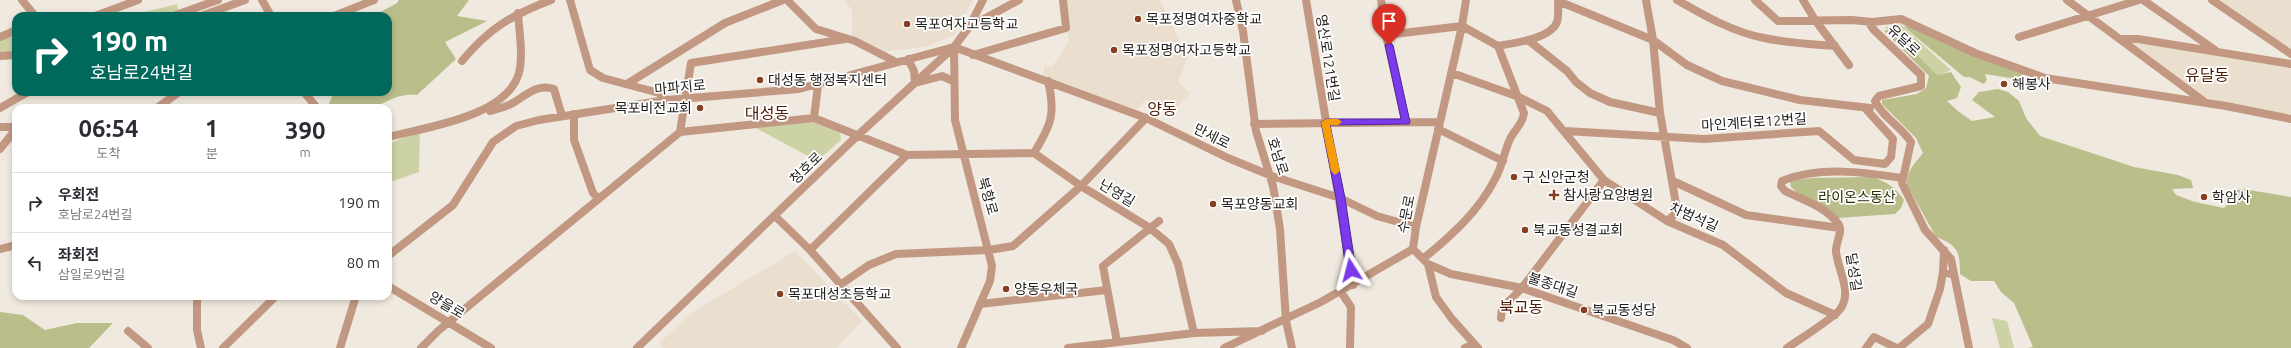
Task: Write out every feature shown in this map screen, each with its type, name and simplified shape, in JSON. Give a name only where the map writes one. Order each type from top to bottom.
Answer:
[{"type":"street","points":[[22,0],[31,12]]},
{"type":"street","points":[[106,12],[138,0]]},
{"type":"street","points":[[184,12],[218,0]]},
{"type":"street","points":[[212,12],[245,0]]},
{"type":"street","points":[[262,0],[269,12]]},
{"type":"street","points":[[344,12],[374,0]]},
{"type":"street","points":[[462,61],[495,25],[518,13],[551,0]]},
{"type":"street","points":[[570,0],[590,70],[597,76],[659,93],[666,100]]},
{"type":"street","points":[[627,84],[725,23],[783,0]]},
{"type":"street","points":[[787,0],[812,27],[856,42],[896,62]]},
{"type":"street","name":"청호로","points":[[637,348],[857,136],[954,46],[969,27],[983,0]]},
{"type":"street","points":[[969,27],[1019,0]]},
{"type":"street","points":[[972,55],[1066,28],[1063,0]]},
{"type":"street","name":"호남로","points":[[1236,0],[1243,31],[1254,124],[1272,176],[1280,229],[1286,321],[1292,348]]},
{"type":"street","name":"영산로121번길","points":[[1306,0],[1340,198],[1353,285]]},
{"type":"street","points":[[1380,0],[1386,36],[1406,122]]},
{"type":"street","name":"수문로","points":[[1224,348],[1286,321],[1341,292],[1413,249],[1416,227],[1438,125],[1452,73],[1466,0]]},
{"type":"street","points":[[1498,46],[1528,40],[1546,33],[1557,22],[1558,0],[1653,40],[1687,65],[1722,81],[1800,100],[1865,108],[1878,107],[1904,132],[1911,142],[1906,168],[1902,178],[1910,202],[1920,220],[1951,259],[1969,348]]},
{"type":"street","points":[[1646,0],[1653,40],[1660,113],[1673,181],[1674,215],[1667,221]]},
{"type":"street","points":[[1677,0],[1715,21],[1748,34],[1771,39],[1836,46]]},
{"type":"street","points":[[1755,0],[1778,21],[1864,20],[1872,22]]},
{"type":"street","points":[[1803,0],[1815,20],[1849,65]]},
{"type":"street","points":[[2067,0],[2206,104]]},
{"type":"street","points":[[2019,37],[2138,0]]},
{"type":"street","points":[[2143,0],[2217,52]]},
{"type":"street","points":[[2212,0],[2291,54]]},
{"type":"street","points":[[392,136],[485,110],[509,93],[520,69],[518,13]]},
{"type":"street","name":"유달로","points":[[1878,107],[1875,101],[1879,96],[1921,86],[1921,75],[1874,30],[1872,22],[1901,19],[1907,20],[1975,52],[2045,78],[2206,104],[2291,120]]},
{"type":"street","points":[[1386,36],[1462,26],[1498,46],[1519,98],[1524,117],[1511,138],[1503,161],[1477,208],[1426,261],[1436,297],[1476,346],[1465,348]]},
{"type":"street","points":[[0,37],[12,32]]},
{"type":"street","points":[[680,132],[691,63],[845,39]]},
{"type":"street","points":[[2121,39],[2138,39],[2291,64]]},
{"type":"street","points":[[1528,40],[1567,71],[1576,82],[1590,93],[1610,102],[1660,113]]},
{"type":"street","name":"만세로","points":[[954,46],[972,55],[996,61],[1146,118],[1228,158],[1272,176],[1340,198],[1377,216],[1416,227]]},
{"type":"street","name":"마파지로","points":[[392,253],[445,212],[460,196],[487,150],[503,133],[525,123],[666,100],[776,93],[818,85],[954,46]]},
{"type":"street","name":"북항로","points":[[954,46],[956,62],[953,81],[955,120],[962,155],[989,250],[992,274],[961,348]]},
{"type":"street","points":[[0,56],[12,55]]},
{"type":"street","points":[[908,59],[914,71],[915,83],[942,76],[953,81]]},
{"type":"street","name":"차범석길","points":[[1452,73],[1519,98],[1547,111],[1604,180],[1667,221],[1716,240],[1778,288],[1835,315]]},
{"type":"street","points":[[421,348],[448,323],[680,132],[814,118],[907,155],[1034,153],[1051,124],[1054,111],[1048,81]]},
{"type":"street","points":[[814,118],[818,85]]},
{"type":"street","points":[[485,110],[490,111],[507,106],[536,88],[547,86],[554,89],[562,116]]},
{"type":"street","points":[[0,108],[21,96]]},
{"type":"street","points":[[163,104],[174,96]]},
{"type":"street","points":[[307,96],[314,104]]},
{"type":"street","name":"마인계터로12번길","points":[[1664,137],[1714,139],[1752,134],[1819,131],[1854,160],[1885,164],[1891,157],[1892,139],[1865,108]]},
{"type":"street","points":[[574,114],[574,140],[593,193],[598,198]]},
{"type":"street","points":[[840,286],[869,265],[896,254],[989,250],[1016,244],[1081,186],[1146,118]]},
{"type":"street","points":[[1254,124],[1406,122],[1438,125],[1503,161]]},
{"type":"street","points":[[0,127],[12,128]]},
{"type":"street","points":[[1565,131],[1664,137]]},
{"type":"street","points":[[0,149],[12,133]]},
{"type":"street","name":"난영길","points":[[1034,153],[1081,186],[1150,228],[1172,249],[1194,333]]},
{"type":"street","points":[[810,250],[907,155]]},
{"type":"street","points":[[1840,228],[1832,216],[1822,208],[1785,191],[1781,186],[1782,181],[1804,175],[1835,173],[1871,174],[1902,178]]},
{"type":"street","points":[[1501,318],[1502,308],[1522,288],[1604,180]]},
{"type":"street","points":[[1673,181],[1741,214],[1840,228]]},
{"type":"street","points":[[775,216],[810,250],[840,286],[897,348]]},
{"type":"street","points":[[1117,342],[1103,266],[1159,222]]},
{"type":"street","name":"달성길","points":[[1787,348],[1794,341],[1835,315],[1843,304],[1845,298],[1844,287],[1836,251],[1840,228]]},
{"type":"street","points":[[0,249],[12,246]]},
{"type":"street","name":"불종대길","points":[[1413,249],[1426,261],[1451,274],[1522,288],[1687,348]]},
{"type":"street","points":[[1866,348],[1874,337],[1898,348],[1928,324],[1940,289],[1943,272],[1944,250]]},
{"type":"street","points":[[1943,272],[1954,275]]},
{"type":"street","name":"양을로","points":[[392,288],[491,348]]},
{"type":"street","points":[[980,304],[1107,290]]},
{"type":"street","points":[[1341,292],[1351,307],[1350,348]]},
{"type":"street","points":[[197,300],[197,330],[201,348]]},
{"type":"street","points":[[223,348],[272,300]]},
{"type":"street","points":[[340,348],[355,300]]},
{"type":"street","points":[[128,331],[148,348]]},
{"type":"street","points":[[1068,348],[1194,333],[1264,331]]},
{"type":"shaded area","name":"목포여자고등학교","points":[[844,0],[973,0],[954,35],[925,47],[881,52],[852,37],[852,10]]},
{"type":"shaded area","name":"목포정명여자고등학교","points":[[1065,0],[1160,0],[1188,58],[1178,82],[1190,93],[1172,112],[1145,100],[1135,112],[1043,76],[1045,65],[1052,67],[1069,41]]},
{"type":"shaded area","points":[[2215,0],[2291,0],[2291,51]]},
{"type":"shaded area","points":[[2130,42],[2291,66],[2291,115],[2225,103],[2202,96]]},
{"type":"shaded area","name":"목포대성초등학교","points":[[795,251],[862,321],[836,348],[664,348],[659,343],[693,312]]},
{"type":"green space","points":[[399,0],[469,0],[457,16],[487,21],[445,42],[456,59],[417,95],[397,97],[381,104],[329,104],[332,96],[392,96],[392,12],[380,12],[397,3]]},
{"type":"green space","points":[[177,4],[178,10],[172,12],[145,12]]},
{"type":"green space","points":[[1900,24],[1951,70],[1935,77],[1885,27]]},
{"type":"green space","points":[[1903,26],[1911,27],[2024,74],[2016,79],[1985,74],[1987,80],[1984,84],[1969,77],[1964,77]]},
{"type":"green space","points":[[1891,29],[1937,75],[1951,72],[1961,87],[1957,98],[1947,101],[1972,121],[1995,117],[1972,100],[1979,92],[1998,89],[2008,92],[2019,101],[2026,118],[2040,136],[2134,167],[2178,175],[2191,180],[2193,188],[2172,189],[2176,195],[2195,202],[2224,208],[2231,200],[2232,191],[2243,189],[2291,197],[2291,348],[2028,348],[2033,347],[2014,303],[2001,292],[1994,281],[1971,281],[1960,274],[1959,260],[1956,250],[1949,243],[1936,237],[1907,185],[1908,176],[1914,164],[1923,153],[1916,138],[1882,104],[1882,100],[1917,94],[1926,88],[1929,76],[1884,31]]},
{"type":"green space","points":[[12,37],[12,53],[0,54],[0,39]]},
{"type":"green space","points":[[815,122],[840,133],[841,140],[817,161],[754,127]]},
{"type":"green space","points":[[420,131],[419,172],[392,182],[392,142]]},
{"type":"green space","name":"라이온스동산","points":[[1872,177],[1890,186],[1904,200],[1901,208],[1895,214],[1838,218],[1800,195],[1791,187],[1790,181],[1812,178]]},
{"type":"green space","points":[[0,312],[23,315],[45,330],[77,323],[113,323],[89,348],[0,348]]},
{"type":"green space","points":[[1992,318],[2007,321],[2014,348],[2000,348]]},
{"type":"slow traffic","points":[[1335,171],[1326,122],[1338,122]]},
{"type":"place","name":"목포정명여자중학교","points":[[1138,19]]},
{"type":"place","name":"목포여자고등학교","points":[[907,24]]},
{"type":"place","name":"목포정명여자고등학교","points":[[1114,50]]},
{"type":"place","name":"대성동 행정복지센터","points":[[760,80]]},
{"type":"place","name":"해봉사","points":[[2004,84]]},
{"type":"place","name":"목포비전교회","points":[[700,108]]},
{"type":"place","name":"구 신안군청","points":[[1514,177]]},
{"type":"place","name":"참사랑요양병원","points":[[1554,195]]},
{"type":"place","name":"학암사","points":[[2204,197]]},
{"type":"place","name":"목포양동교회","points":[[1213,204]]},
{"type":"place","name":"북교동성결교회","points":[[1525,230]]},
{"type":"place","name":"양동우체국","points":[[1006,289]]},
{"type":"place","name":"목포대성초등학교","points":[[780,294]]},
{"type":"place","name":"북교동성당","points":[[1584,310]]},
{"type":"district","name":"유달동","points":[[2207,75]]},
{"type":"district","name":"양동","points":[[1162,109]]},
{"type":"district","name":"대성동","points":[[767,113]]},
{"type":"district","name":"북교동","points":[[1521,307]]},
{"type":"route","points":[[1351,270],[1326,122],[1406,122],[1389,45]]}]
